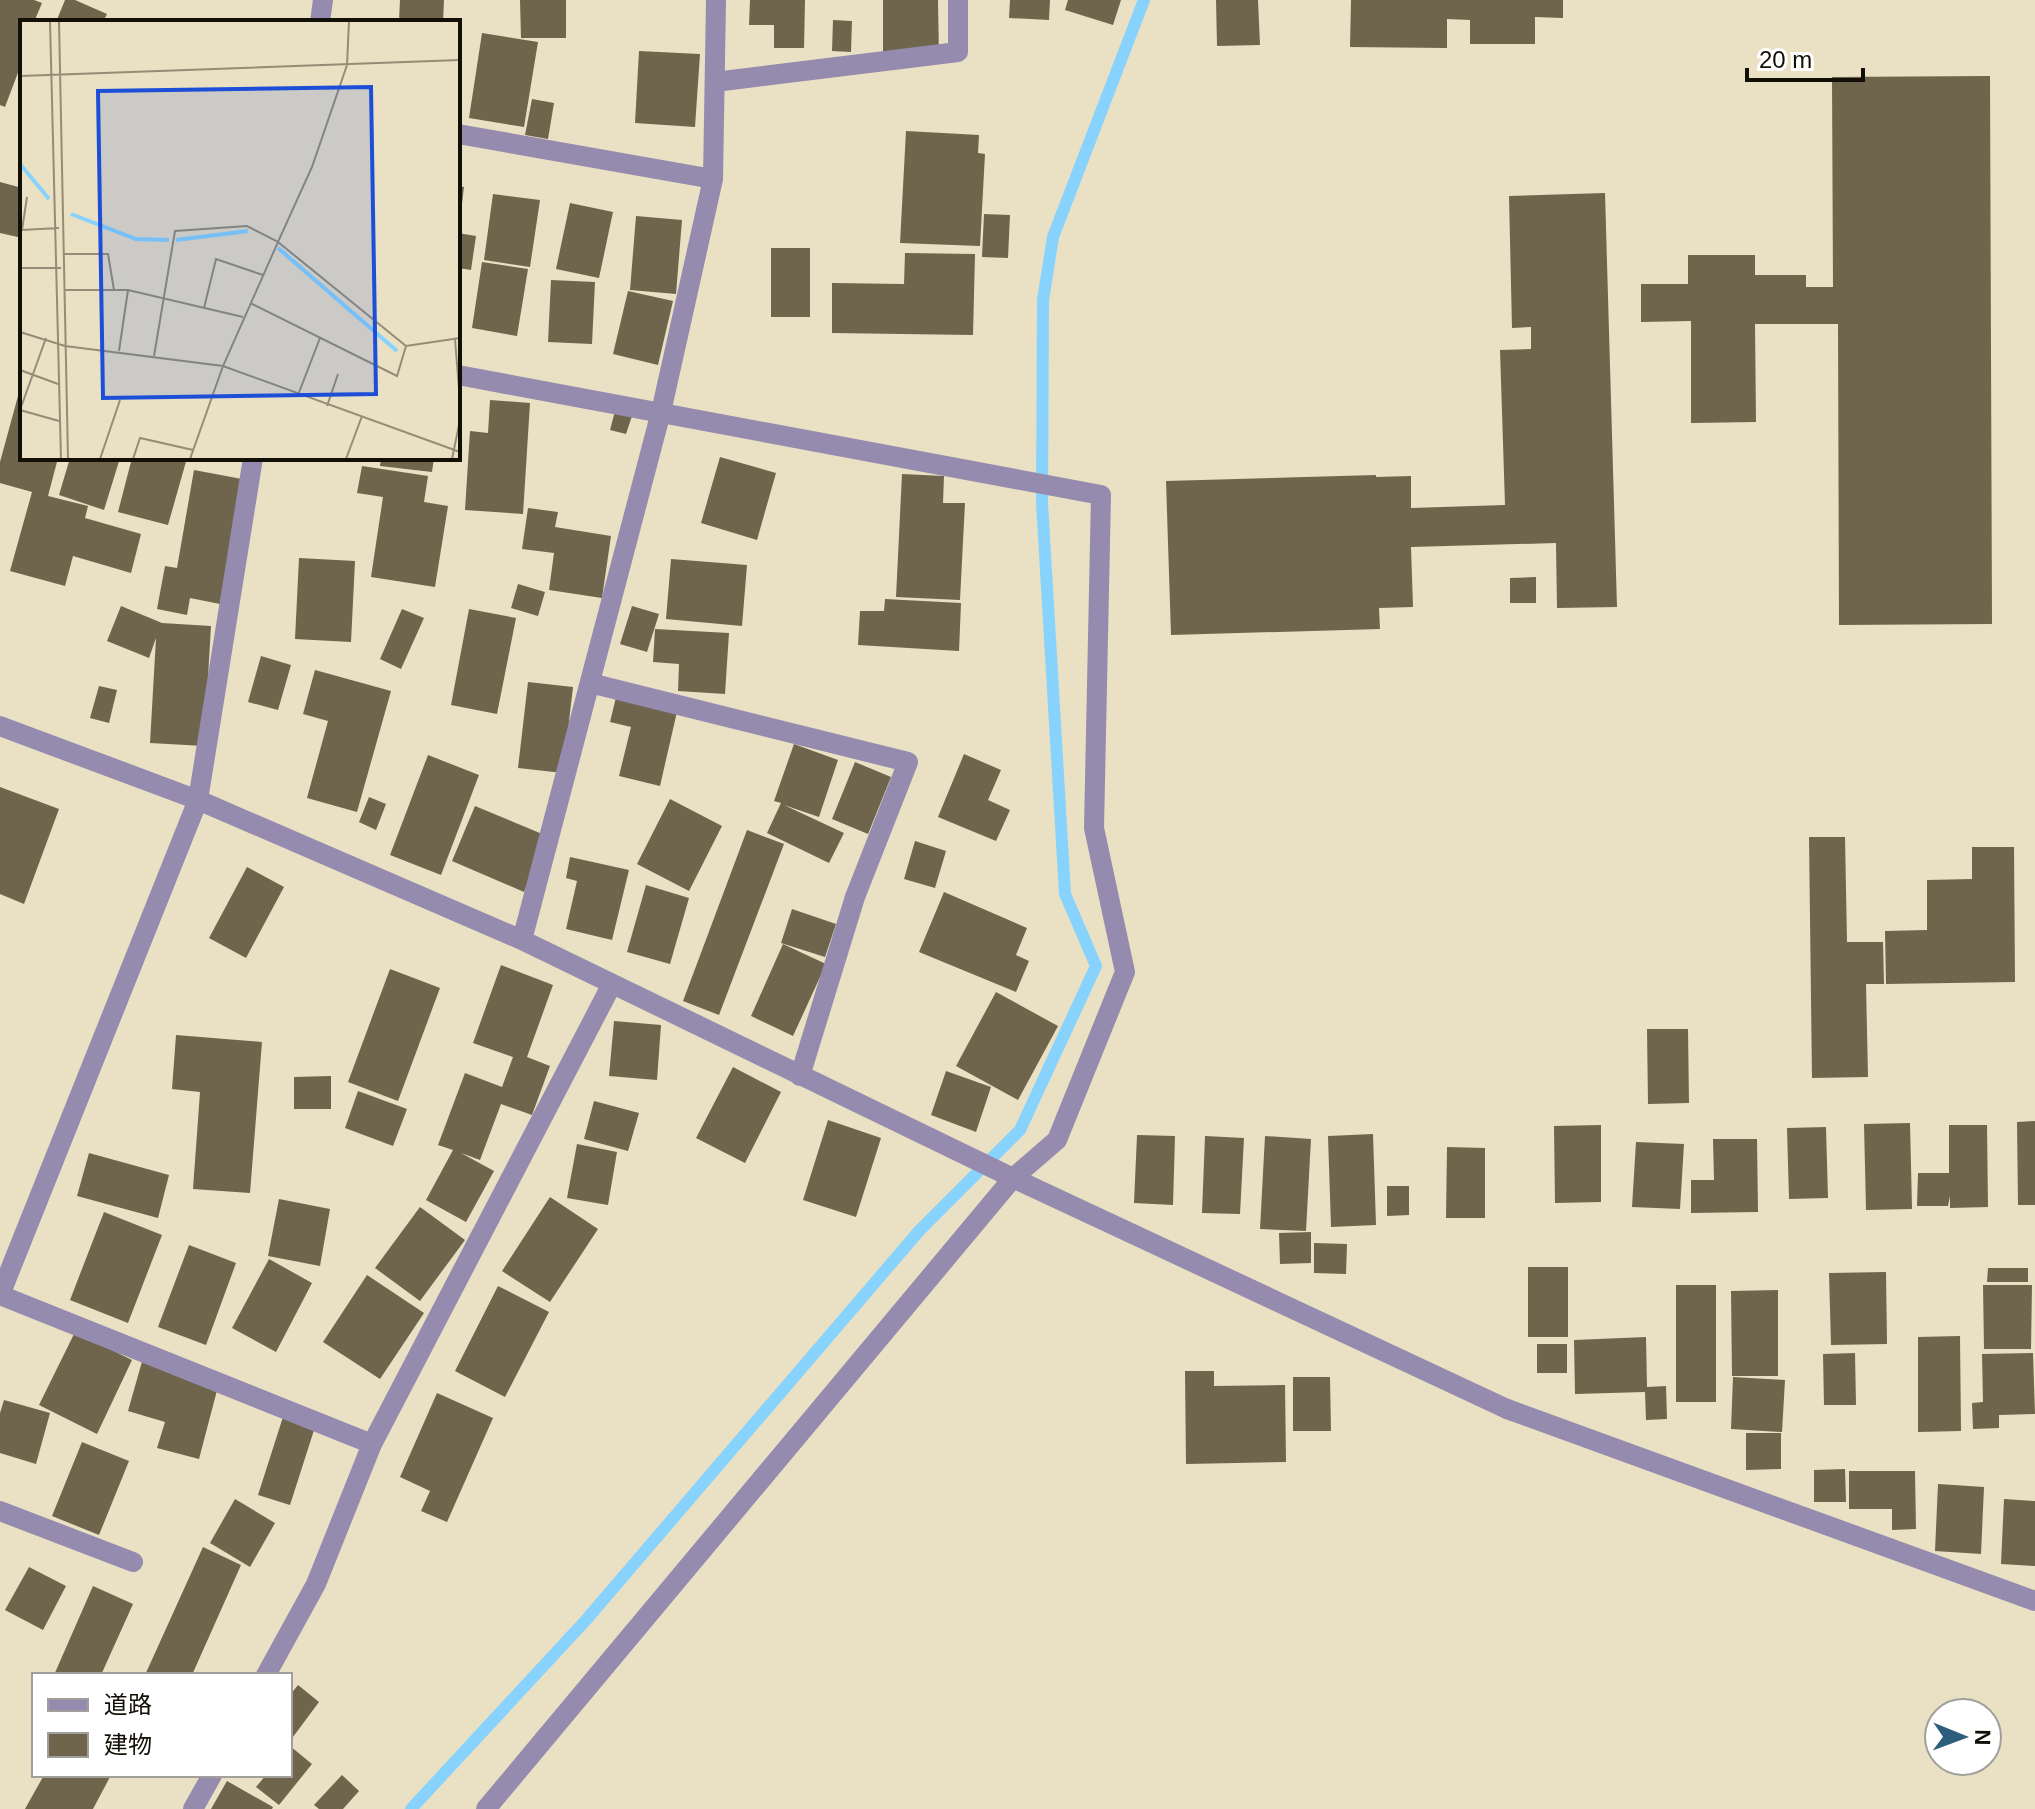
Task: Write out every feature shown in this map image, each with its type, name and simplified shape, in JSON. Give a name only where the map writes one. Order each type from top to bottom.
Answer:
[{"type":"street","points":[[320,20],[323,0]]},
{"type":"street","points":[[522,940],[661,412],[713,179],[716,0]]},
{"type":"street","points":[[715,82],[958,52],[958,0]]},
{"type":"street","points":[[460,134],[713,179]]},
{"type":"street","points":[[460,375],[1101,495],[1094,828],[1125,972],[1057,1140],[1013,1178],[486,1809]]},
{"type":"street","points":[[253,460],[198,800],[0,1295],[372,1444]]},
{"type":"street","points":[[590,683],[908,762],[855,897],[800,1076]]},
{"type":"street","points":[[0,726],[198,800],[522,940],[1013,1178],[1507,1409],[2035,1601]]},
{"type":"street","points":[[267,1673],[316,1584],[372,1444],[612,984]]},
{"type":"street","points":[[0,1511],[133,1562]]},
{"type":"street","points":[[193,1809],[211,1777]]},
{"type":"building","points":[[0,0],[34,0],[42,3],[35,20],[20,20],[20,67],[5,107],[0,105]]},
{"type":"building","points":[[65,0],[75,0],[107,14],[104,20],[57,20]]},
{"type":"building","points":[[400,0],[444,0],[443,20],[399,20]]},
{"type":"building","points":[[520,0],[566,0],[566,38],[521,38]]},
{"type":"building","points":[[750,0],[805,0],[804,48],[774,48],[774,25],[749,25]]},
{"type":"building","points":[[883,0],[938,0],[939,59],[883,59]]},
{"type":"building","points":[[1010,0],[1050,0],[1049,20],[1009,18]]},
{"type":"building","points":[[1068,0],[1121,0],[1113,25],[1065,10]]},
{"type":"building","points":[[1216,0],[1258,0],[1260,45],[1217,46]]},
{"type":"building","points":[[1351,0],[1563,0],[1563,18],[1535,17],[1535,44],[1470,44],[1470,20],[1447,19],[1447,48],[1350,47]]},
{"type":"building","points":[[833,20],[852,21],[851,52],[832,51]]},
{"type":"building","points":[[482,33],[538,42],[524,127],[469,118]]},
{"type":"building","points":[[639,51],[700,54],[695,127],[635,123]]},
{"type":"building","points":[[1990,76],[1992,624],[1839,625],[1838,324],[1755,324],[1756,422],[1691,423],[1691,321],[1641,322],[1641,284],[1688,284],[1688,255],[1755,255],[1755,275],[1806,275],[1806,287],[1833,287],[1832,77]]},
{"type":"building","points":[[532,99],[554,103],[548,139],[525,135]]},
{"type":"building","points":[[906,131],[979,135],[978,153],[985,154],[980,246],[900,243]]},
{"type":"building","points":[[0,182],[20,187],[20,238],[0,233]]},
{"type":"building","points":[[460,186],[464,187],[460,220]]},
{"type":"building","points":[[1605,193],[1617,607],[1557,608],[1556,543],[1411,547],[1413,607],[1379,608],[1380,629],[1171,635],[1166,481],[1411,476],[1411,508],[1505,505],[1500,350],[1531,349],[1531,327],[1512,328],[1509,196]]},
{"type":"building","points":[[493,194],[540,200],[530,267],[484,260]]},
{"type":"building","points":[[570,203],[613,212],[599,278],[556,269]]},
{"type":"building","points":[[984,214],[1010,215],[1008,258],[982,257]]},
{"type":"building","points":[[636,216],[682,220],[676,294],[630,290]]},
{"type":"building","points":[[460,233],[476,236],[471,270],[460,268]]},
{"type":"building","points":[[771,248],[810,248],[810,317],[771,317]]},
{"type":"building","points":[[905,253],[975,254],[973,335],[832,333],[832,283],[904,284]]},
{"type":"building","points":[[482,262],[528,269],[517,336],[472,328]]},
{"type":"building","points":[[551,280],[595,282],[592,344],[548,342]]},
{"type":"building","points":[[628,291],[673,301],[658,365],[613,354]]},
{"type":"building","points":[[20,389],[20,460],[57,460],[48,496],[88,506],[85,518],[141,534],[131,573],[73,556],[65,586],[10,571],[32,492],[0,483],[0,462]]},
{"type":"building","points":[[490,400],[530,403],[523,514],[465,510],[470,431],[488,433]]},
{"type":"building","points":[[615,411],[632,416],[626,434],[610,430]]},
{"type":"building","points":[[720,457],[776,473],[757,540],[701,523]]},
{"type":"building","points":[[69,460],[119,460],[104,510],[59,495]]},
{"type":"building","points":[[131,460],[186,460],[168,525],[118,512]]},
{"type":"building","points":[[381,460],[434,460],[432,472],[380,466]]},
{"type":"building","points":[[362,466],[428,476],[424,502],[448,506],[435,587],[371,577],[383,497],[357,493]]},
{"type":"building","points":[[194,470],[242,479],[220,604],[190,598],[187,615],[157,609],[165,566],[177,568]]},
{"type":"building","points":[[902,474],[944,476],[943,503],[965,503],[960,600],[896,597]]},
{"type":"building","points":[[528,508],[558,512],[555,527],[611,536],[602,598],[549,590],[554,553],[522,549]]},
{"type":"building","points":[[299,558],[355,561],[351,642],[295,639]]},
{"type":"building","points":[[671,559],[747,565],[742,626],[666,619]]},
{"type":"building","points":[[1536,577],[1536,603],[1510,603],[1510,578]]},
{"type":"building","points":[[518,584],[545,592],[538,616],[511,608]]},
{"type":"building","points":[[885,599],[961,603],[959,651],[858,645],[860,611],[884,611]]},
{"type":"building","points":[[121,606],[162,623],[211,626],[204,746],[150,743],[156,638],[149,658],[107,641]]},
{"type":"building","points":[[632,606],[659,614],[647,652],[620,644]]},
{"type":"building","points":[[402,609],[424,618],[401,669],[380,659]]},
{"type":"building","points":[[469,609],[516,618],[497,714],[451,705]]},
{"type":"building","points":[[655,629],[729,633],[725,694],[678,691],[679,664],[653,662]]},
{"type":"building","points":[[261,656],[291,665],[278,710],[248,702]]},
{"type":"building","points":[[315,670],[391,691],[357,812],[307,798],[328,721],[303,714]]},
{"type":"building","points":[[528,682],[573,687],[563,773],[518,768]]},
{"type":"building","points":[[99,686],[117,690],[109,723],[90,718]]},
{"type":"building","points":[[618,689],[679,703],[660,786],[619,776],[631,727],[610,722]]},
{"type":"building","points":[[794,744],[838,760],[819,817],[784,805],[844,833],[829,863],[767,833],[781,803],[774,801]]},
{"type":"building","points":[[964,754],[1001,770],[988,800],[1010,810],[996,841],[938,817]]},
{"type":"building","points":[[428,755],[479,775],[441,875],[390,855]]},
{"type":"building","points":[[855,762],[891,777],[868,834],[832,819]]},
{"type":"building","points":[[0,787],[59,809],[24,904],[0,894]]},
{"type":"building","points":[[369,797],[386,804],[376,830],[359,822]]},
{"type":"building","points":[[670,799],[722,826],[689,891],[637,864]]},
{"type":"building","points":[[475,806],[547,836],[524,892],[452,861]]},
{"type":"building","points":[[747,830],[784,844],[719,1015],[683,1001]]},
{"type":"building","points":[[1809,837],[1845,837],[1847,942],[1883,942],[1884,984],[1866,984],[1868,1077],[1812,1078]]},
{"type":"building","points":[[915,841],[946,851],[935,888],[904,879]]},
{"type":"building","points":[[1972,847],[2014,847],[2015,982],[1886,984],[1885,931],[1927,930],[1927,880],[1972,879]]},
{"type":"building","points":[[570,857],[629,870],[612,940],[566,929],[577,881],[566,878]]},
{"type":"building","points":[[247,867],[284,887],[246,958],[209,938]]},
{"type":"building","points":[[646,885],[689,898],[670,964],[627,952]]},
{"type":"building","points":[[944,892],[1027,928],[1016,955],[1029,961],[1016,992],[919,952]]},
{"type":"building","points":[[792,909],[836,924],[825,957],[781,943]]},
{"type":"building","points":[[783,944],[826,964],[793,1036],[751,1016]]},
{"type":"building","points":[[501,965],[553,985],[527,1057],[550,1066],[532,1115],[501,1104],[480,1160],[461,1153],[494,1171],[466,1222],[426,1200],[453,1150],[438,1145],[465,1073],[502,1087],[513,1057],[473,1043]]},
{"type":"building","points":[[390,969],[440,988],[398,1101],[348,1082]]},
{"type":"building","points":[[996,992],[1058,1026],[1018,1100],[956,1066]]},
{"type":"building","points":[[614,1021],[661,1025],[657,1080],[609,1076]]},
{"type":"building","points":[[1647,1029],[1688,1029],[1689,1103],[1648,1104]]},
{"type":"building","points":[[176,1035],[262,1042],[250,1193],[193,1189],[200,1092],[172,1089]]},
{"type":"building","points":[[733,1067],[781,1092],[745,1163],[696,1138]]},
{"type":"building","points":[[946,1071],[991,1087],[976,1132],[931,1115]]},
{"type":"building","points":[[331,1076],[331,1109],[294,1109],[294,1077]]},
{"type":"building","points":[[358,1091],[407,1109],[393,1146],[345,1128]]},
{"type":"building","points":[[594,1101],[639,1113],[628,1151],[584,1139]]},
{"type":"building","points":[[828,1120],[881,1138],[856,1217],[803,1200]]},
{"type":"building","points":[[2035,1121],[2035,1205],[2018,1205],[2017,1122]]},
{"type":"building","points":[[1910,1123],[1912,1209],[1866,1210],[1864,1124]]},
{"type":"building","points":[[1601,1125],[1601,1202],[1555,1203],[1554,1126]]},
{"type":"building","points":[[1949,1125],[1987,1125],[1988,1207],[1950,1208],[1950,1196],[1948,1206],[1917,1206],[1918,1173],[1949,1173]]},
{"type":"building","points":[[1826,1127],[1828,1198],[1789,1199],[1787,1128]]},
{"type":"building","points":[[1373,1134],[1376,1225],[1331,1227],[1328,1136]]},
{"type":"building","points":[[1137,1135],[1175,1136],[1173,1205],[1134,1203]]},
{"type":"building","points":[[1205,1136],[1244,1138],[1240,1214],[1202,1213]]},
{"type":"building","points":[[1265,1136],[1311,1139],[1306,1231],[1260,1229]]},
{"type":"building","points":[[1713,1139],[1757,1139],[1758,1212],[1691,1213],[1691,1180],[1714,1180]]},
{"type":"building","points":[[1636,1142],[1684,1144],[1680,1209],[1632,1207]]},
{"type":"building","points":[[577,1144],[617,1152],[608,1205],[567,1198]]},
{"type":"building","points":[[1447,1147],[1485,1148],[1485,1218],[1446,1218]]},
{"type":"building","points":[[89,1153],[169,1175],[158,1218],[77,1196]]},
{"type":"building","points":[[1387,1186],[1409,1186],[1409,1215],[1387,1216]]},
{"type":"building","points":[[550,1197],[598,1229],[550,1302],[502,1271]]},
{"type":"building","points":[[279,1199],[330,1209],[320,1266],[268,1256]]},
{"type":"building","points":[[420,1207],[465,1240],[420,1301],[375,1268]]},
{"type":"building","points":[[104,1212],[162,1235],[128,1323],[70,1300]]},
{"type":"building","points":[[1311,1232],[1311,1263],[1280,1264],[1279,1233]]},
{"type":"building","points":[[1314,1243],[1347,1244],[1346,1274],[1314,1273]]},
{"type":"building","points":[[189,1245],[236,1263],[206,1345],[158,1327]]},
{"type":"building","points":[[269,1259],[312,1283],[276,1352],[232,1328]]},
{"type":"building","points":[[1528,1267],[1568,1267],[1568,1337],[1528,1337]]},
{"type":"building","points":[[1988,1268],[2028,1268],[2028,1282],[1987,1282]]},
{"type":"building","points":[[1886,1272],[1887,1344],[1831,1345],[1829,1273]]},
{"type":"building","points":[[367,1275],[424,1313],[380,1379],[323,1342]]},
{"type":"building","points":[[1676,1285],[1716,1285],[1716,1402],[1676,1402]]},
{"type":"building","points":[[1983,1285],[2032,1285],[2031,1349],[1984,1349]]},
{"type":"building","points":[[498,1286],[549,1312],[505,1397],[455,1371]]},
{"type":"building","points":[[1778,1290],[1778,1376],[1732,1376],[1731,1291]]},
{"type":"building","points":[[75,1332],[132,1360],[97,1434],[39,1405]]},
{"type":"building","points":[[1960,1336],[1961,1431],[1918,1432],[1918,1337]]},
{"type":"building","points":[[1646,1337],[1647,1387],[1666,1386],[1667,1419],[1646,1420],[1645,1392],[1575,1394],[1574,1340]]},
{"type":"building","points":[[1537,1344],[1567,1344],[1567,1373],[1537,1373]]},
{"type":"building","points":[[1855,1353],[1856,1405],[1824,1405],[1823,1354]]},
{"type":"building","points":[[2033,1353],[2035,1414],[1999,1415],[1999,1428],[1973,1429],[1972,1403],[1983,1402],[1982,1354]]},
{"type":"building","points":[[143,1358],[220,1379],[199,1459],[157,1448],[165,1422],[128,1411]]},
{"type":"building","points":[[1185,1371],[1214,1371],[1214,1386],[1285,1385],[1286,1462],[1186,1464]]},
{"type":"building","points":[[1293,1377],[1330,1377],[1331,1431],[1293,1431]]},
{"type":"building","points":[[1733,1377],[1785,1380],[1782,1432],[1731,1429]]},
{"type":"building","points":[[437,1393],[493,1418],[447,1522],[421,1511],[430,1491],[400,1477]]},
{"type":"building","points":[[4,1400],[50,1413],[36,1464],[0,1453],[0,1413]]},
{"type":"building","points":[[283,1417],[315,1427],[290,1505],[258,1495]]},
{"type":"building","points":[[1746,1433],[1781,1433],[1781,1469],[1746,1470]]},
{"type":"building","points":[[82,1442],[129,1461],[99,1535],[52,1516]]},
{"type":"building","points":[[1845,1469],[1846,1502],[1814,1502],[1814,1470]]},
{"type":"building","points":[[1849,1471],[1915,1471],[1916,1529],[1892,1530],[1892,1509],[1849,1509]]},
{"type":"building","points":[[1938,1484],[1984,1487],[1981,1554],[1935,1551]]},
{"type":"building","points":[[235,1499],[275,1523],[250,1567],[210,1543]]},
{"type":"building","points":[[2004,1499],[2035,1501],[2035,1566],[2001,1564]]},
{"type":"building","points":[[203,1547],[241,1565],[193,1673],[146,1673]]},
{"type":"building","points":[[29,1567],[66,1586],[43,1630],[5,1610]]},
{"type":"building","points":[[93,1586],[133,1604],[102,1673],[55,1673]]},
{"type":"building","points":[[298,1685],[319,1702],[292,1738],[292,1692]]},
{"type":"building","points":[[292,1748],[312,1764],[279,1805],[256,1787],[264,1777],[292,1777]]},
{"type":"building","points":[[342,1775],[359,1791],[343,1809],[319,1809],[314,1805]]},
{"type":"building","points":[[43,1777],[110,1777],[93,1809],[25,1809]]},
{"type":"building","points":[[227,1781],[273,1807],[272,1809],[211,1809]]},
{"type":"waterway","points":[[411,1809],[586,1620],[919,1231],[1020,1130],[1096,966],[1065,894],[1042,503],[1043,300],[1053,237],[1144,0]]}]
